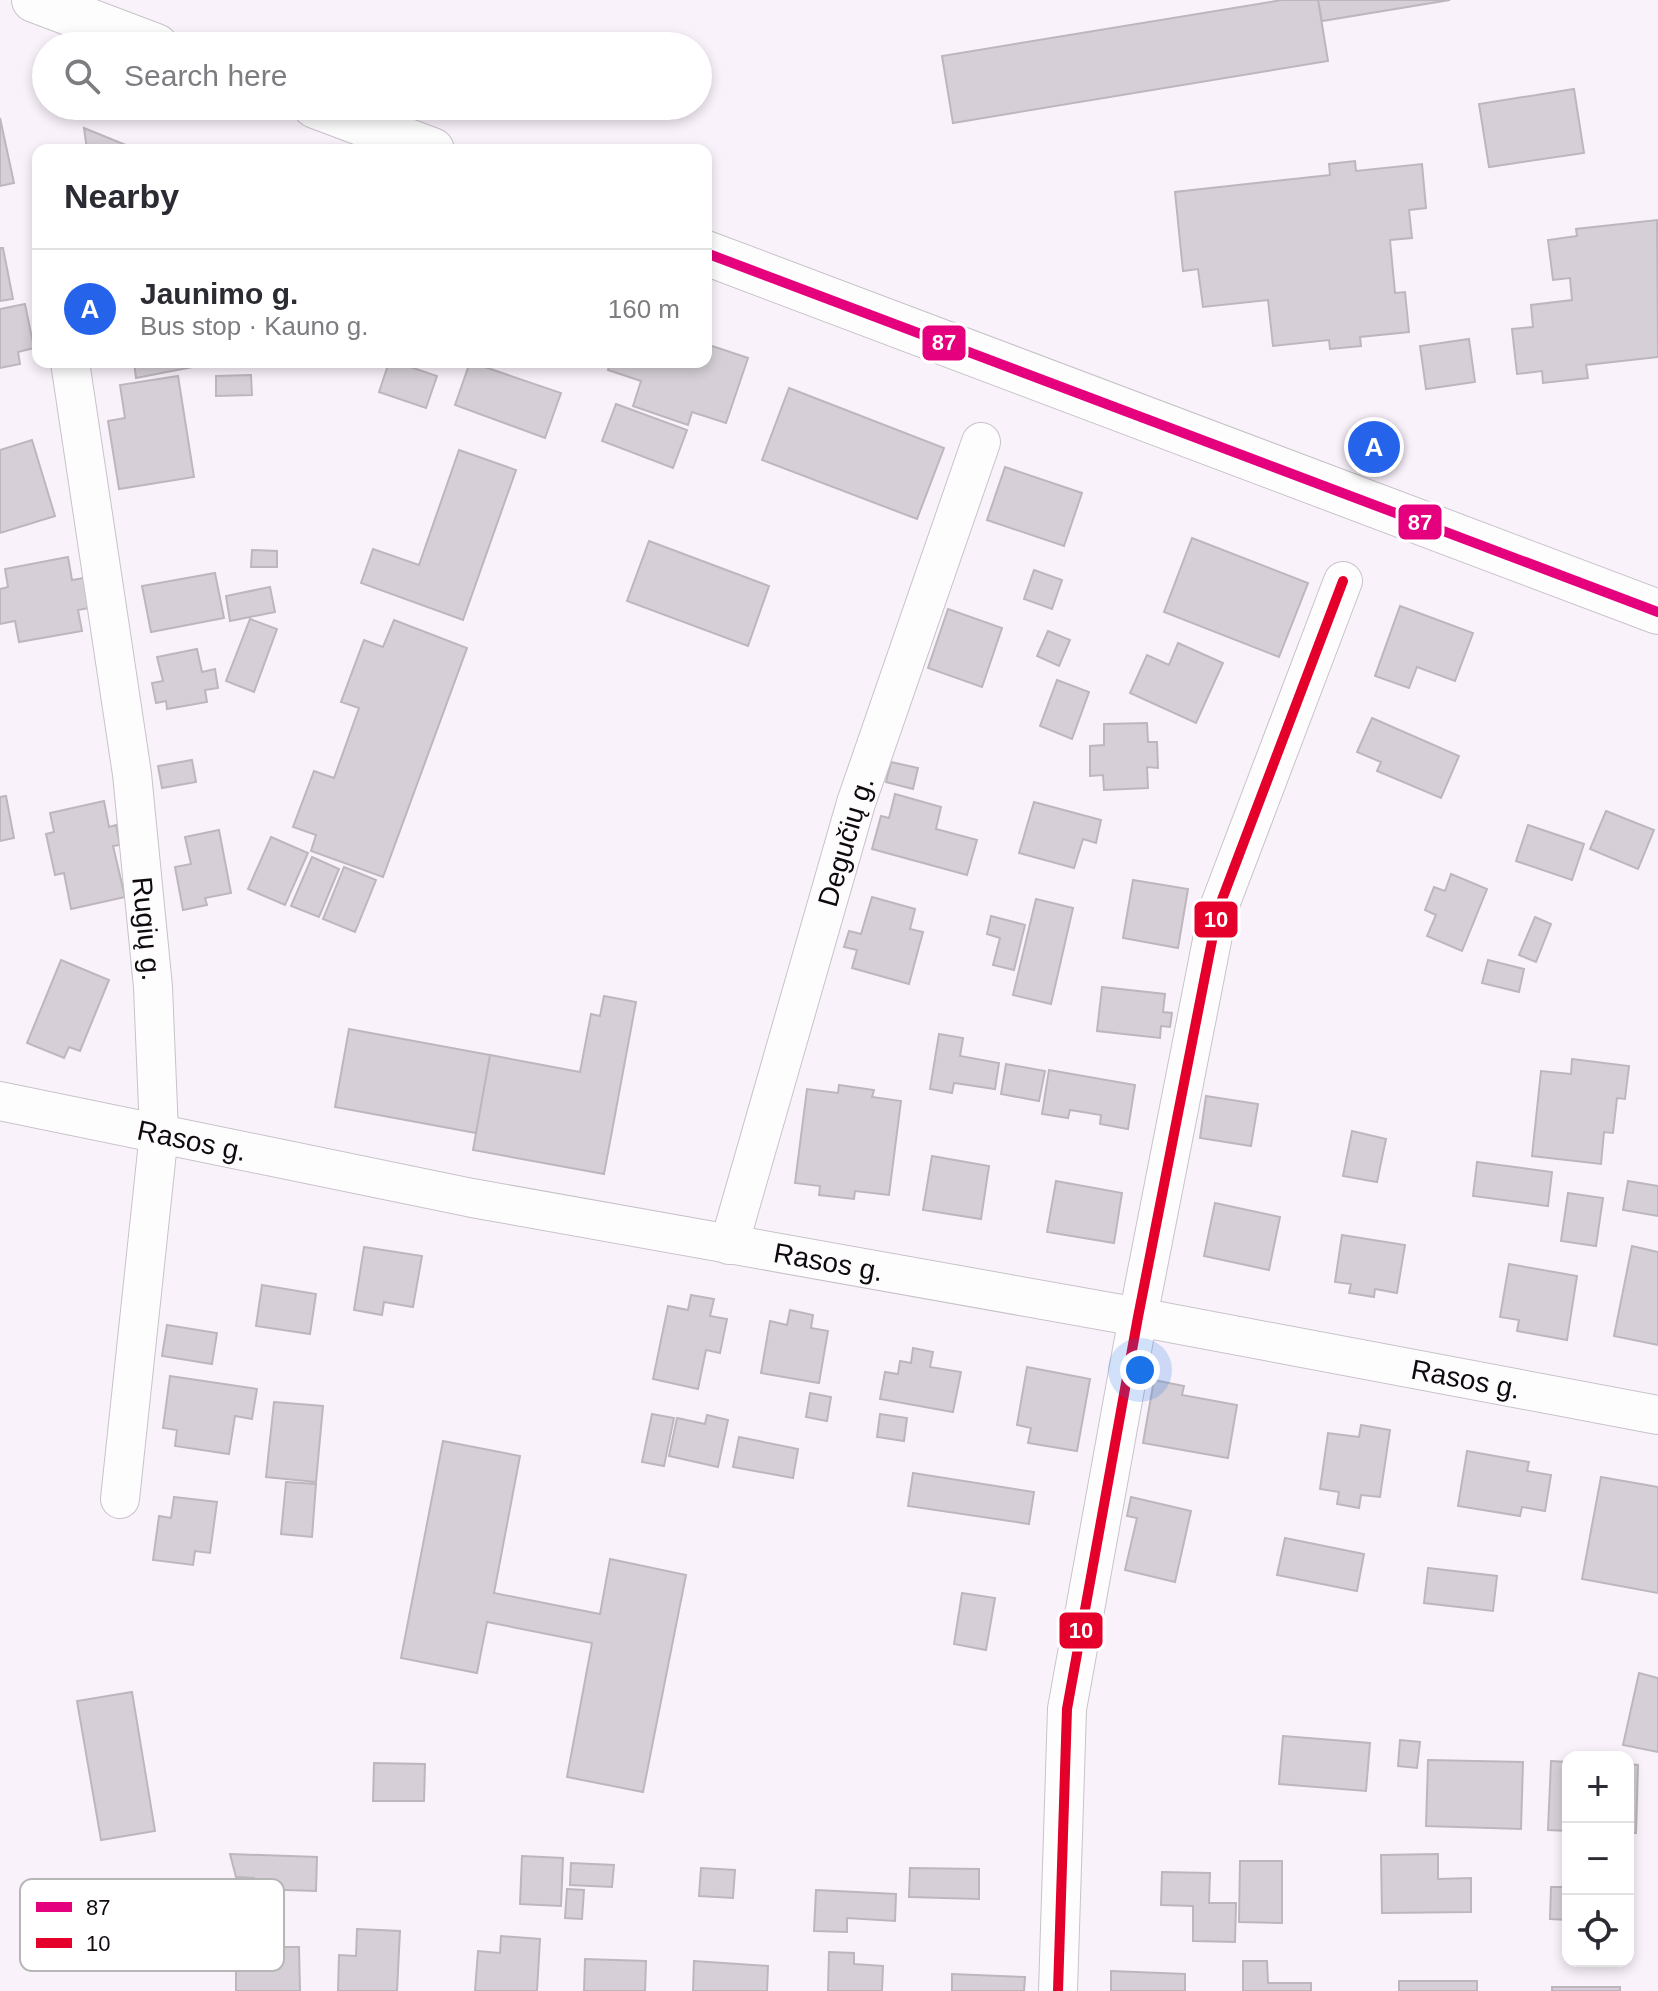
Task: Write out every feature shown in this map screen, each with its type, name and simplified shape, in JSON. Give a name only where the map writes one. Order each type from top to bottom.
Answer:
[{"type":"main road","points":[[34,0],[119,32]]},
{"type":"main road","points":[[352,120],[416,144]]},
{"type":"main road","points":[[712,255],[1658,612]]},
{"type":"street","name":"Rugių g.","points":[[71,368],[132,774],[153,987],[159,1133],[120,1499]]},
{"type":"street","name":"Degučių g.","points":[[729,1245],[856,803],[981,442]]},
{"type":"street","points":[[1058,1991],[1067,1709],[1138,1317],[1218,910],[1343,581]]},
{"type":"street","name":"Rasos g.","points":[[0,1101],[325,1169],[1658,1415]]},
{"type":"building","points":[[1282,0],[1318,0],[1328,61],[953,123],[942,56]]},
{"type":"building","points":[[1318,0],[1450,0],[1322,21]]},
{"type":"building","points":[[1574,89],[1584,153],[1489,167],[1479,104]]},
{"type":"building","points":[[0,118],[14,183],[0,186]]},
{"type":"building","points":[[84,128],[123,144],[86,144]]},
{"type":"building","points":[[1355,161],[1356,171],[1422,164],[1426,208],[1409,210],[1412,238],[1390,240],[1395,293],[1405,292],[1409,332],[1360,337],[1361,346],[1330,349],[1329,340],[1273,346],[1268,300],[1203,307],[1198,269],[1183,271],[1175,192],[1330,175],[1329,164]]},
{"type":"building","points":[[1657,220],[1658,357],[1586,365],[1588,378],[1543,383],[1542,371],[1517,374],[1512,329],[1533,327],[1531,305],[1572,300],[1570,278],[1553,280],[1548,240],[1577,236],[1576,229]]},
{"type":"building","points":[[0,248],[3,248],[13,299],[0,301]]},
{"type":"building","points":[[25,304],[32,348],[18,352],[20,364],[0,368],[0,309]]},
{"type":"building","points":[[1469,339],[1475,382],[1426,389],[1420,346]]},
{"type":"building","points":[[712,346],[748,358],[726,423],[692,412],[688,425],[633,406],[641,381],[608,370],[712,368]]},
{"type":"building","points":[[135,368],[188,368],[136,378]]},
{"type":"building","points":[[387,368],[414,368],[437,376],[426,408],[379,392]]},
{"type":"building","points":[[468,368],[488,368],[561,393],[545,438],[455,405]]},
{"type":"building","points":[[251,375],[252,395],[216,396],[216,376]]},
{"type":"building","points":[[178,376],[194,477],[119,489],[108,421],[125,418],[120,385]]},
{"type":"building","points":[[789,388],[944,448],[917,519],[762,460]]},
{"type":"building","points":[[616,404],[687,430],[673,468],[602,441]]},
{"type":"building","points":[[32,440],[55,516],[0,533],[0,450]]},
{"type":"building","points":[[459,450],[516,470],[463,620],[361,583],[373,549],[419,565]]},
{"type":"building","points":[[1005,467],[1082,493],[1064,546],[987,520]]},
{"type":"building","points":[[1192,538],[1308,583],[1279,657],[1164,612]]},
{"type":"building","points":[[649,541],[769,586],[748,646],[627,601]]},
{"type":"building","points":[[252,550],[277,551],[277,567],[251,567]]},
{"type":"building","points":[[68,557],[72,580],[84,578],[89,608],[78,610],[82,631],[19,642],[15,621],[0,624],[0,589],[8,587],[5,569]]},
{"type":"building","points":[[1034,570],[1062,580],[1052,609],[1024,599]]},
{"type":"building","points":[[215,573],[224,618],[151,632],[142,586]]},
{"type":"building","points":[[270,587],[275,612],[230,621],[226,596]]},
{"type":"building","points":[[1400,606],[1473,633],[1455,681],[1417,667],[1409,688],[1375,676]]},
{"type":"building","points":[[948,609],[1002,628],[982,687],[928,668]]},
{"type":"building","points":[[250,619],[277,629],[254,692],[226,681]]},
{"type":"building","points":[[394,620],[467,648],[383,877],[311,851],[316,835],[293,827],[314,771],[334,778],[359,708],[341,702],[364,640],[383,647]]},
{"type":"building","points":[[1048,631],[1070,640],[1059,666],[1037,656]]},
{"type":"building","points":[[1178,643],[1223,663],[1196,723],[1130,693],[1147,655],[1169,665]]},
{"type":"building","points":[[197,649],[202,672],[215,669],[218,688],[205,690],[207,702],[167,709],[166,701],[156,703],[152,683],[163,681],[157,657]]},
{"type":"building","points":[[1057,680],[1089,692],[1072,739],[1040,726]]},
{"type":"building","points":[[1372,718],[1459,756],[1441,798],[1377,771],[1381,762],[1357,752]]},
{"type":"building","points":[[1147,723],[1148,742],[1157,742],[1158,768],[1147,767],[1148,788],[1104,790],[1103,775],[1090,776],[1090,746],[1104,745],[1104,724]]},
{"type":"building","points":[[192,760],[196,782],[162,788],[158,766]]},
{"type":"building","points":[[891,762],[918,768],[913,789],[886,782]]},
{"type":"building","points":[[895,794],[941,807],[936,829],[977,840],[967,875],[872,849],[881,816],[889,818]]},
{"type":"building","points":[[6,796],[14,838],[0,841],[0,797]]},
{"type":"building","points":[[104,801],[109,827],[116,825],[120,845],[113,846],[125,897],[71,909],[64,873],[55,875],[46,834],[54,832],[50,813]]},
{"type":"building","points":[[1034,802],[1101,820],[1096,843],[1083,839],[1074,868],[1019,853]]},
{"type":"building","points":[[1606,811],[1654,830],[1638,869],[1590,849]]},
{"type":"building","points":[[1528,825],[1584,844],[1572,880],[1516,861]]},
{"type":"building","points":[[219,830],[231,893],[205,898],[207,905],[183,910],[175,867],[191,864],[185,837]]},
{"type":"building","points":[[271,837],[308,853],[285,905],[248,889]]},
{"type":"building","points":[[312,857],[339,869],[319,917],[291,906]]},
{"type":"building","points":[[344,867],[376,880],[355,932],[323,919]]},
{"type":"building","points":[[1451,874],[1487,889],[1462,951],[1427,936],[1436,915],[1425,910],[1434,887],[1445,891]]},
{"type":"building","points":[[1133,880],[1188,889],[1178,948],[1123,938]]},
{"type":"building","points":[[872,897],[915,909],[910,929],[923,932],[909,984],[852,968],[857,950],[844,947],[849,931],[861,934]]},
{"type":"building","points":[[1036,899],[1073,908],[1051,1004],[1013,995]]},
{"type":"building","points":[[991,916],[1025,925],[1014,970],[993,965],[1000,938],[987,934]]},
{"type":"building","points":[[1535,917],[1551,924],[1536,962],[1519,955]]},
{"type":"building","points":[[61,960],[109,980],[80,1051],[69,1047],[64,1058],[27,1043]]},
{"type":"building","points":[[1488,960],[1524,969],[1519,992],[1482,983]]},
{"type":"building","points":[[1102,987],[1165,994],[1163,1012],[1172,1013],[1170,1027],[1161,1026],[1160,1038],[1097,1031]]},
{"type":"building","points":[[604,996],[636,1002],[604,1174],[473,1150],[490,1055],[580,1072],[591,1014],[600,1016]]},
{"type":"building","points":[[349,1029],[490,1055],[476,1133],[335,1107]]},
{"type":"building","points":[[939,1034],[963,1038],[960,1056],[999,1063],[995,1089],[954,1083],[952,1093],[930,1089]]},
{"type":"building","points":[[1572,1059],[1629,1066],[1625,1099],[1617,1098],[1613,1133],[1604,1132],[1601,1164],[1532,1156],[1541,1071],[1571,1074]]},
{"type":"building","points":[[1006,1064],[1045,1071],[1039,1101],[1001,1094]]},
{"type":"building","points":[[1049,1070],[1135,1085],[1128,1129],[1100,1124],[1101,1115],[1070,1110],[1068,1118],[1042,1114]]},
{"type":"building","points":[[839,1085],[874,1090],[872,1097],[901,1101],[889,1195],[855,1191],[854,1199],[819,1195],[820,1186],[795,1183],[807,1089],[838,1093]]},
{"type":"building","points":[[1206,1096],[1258,1104],[1251,1146],[1200,1138]]},
{"type":"building","points":[[1352,1131],[1386,1139],[1377,1182],[1343,1176]]},
{"type":"building","points":[[932,1156],[989,1166],[981,1219],[923,1210]]},
{"type":"building","points":[[1477,1162],[1552,1172],[1548,1206],[1473,1196]]},
{"type":"building","points":[[1056,1181],[1122,1193],[1114,1243],[1047,1232]]},
{"type":"building","points":[[1628,1181],[1658,1186],[1658,1216],[1623,1210]]},
{"type":"building","points":[[1568,1193],[1603,1198],[1596,1246],[1561,1241]]},
{"type":"building","points":[[1215,1203],[1280,1217],[1269,1270],[1204,1256]]},
{"type":"building","points":[[1342,1235],[1405,1245],[1397,1293],[1375,1289],[1374,1297],[1349,1293],[1351,1284],[1335,1282]]},
{"type":"building","points":[[1632,1246],[1658,1252],[1658,1345],[1614,1336]]},
{"type":"building","points":[[364,1247],[422,1256],[413,1307],[384,1302],[382,1315],[354,1310]]},
{"type":"building","points":[[1509,1264],[1577,1276],[1567,1340],[1517,1331],[1519,1320],[1500,1317]]},
{"type":"building","points":[[262,1285],[316,1294],[310,1334],[256,1326]]},
{"type":"building","points":[[691,1295],[714,1299],[710,1316],[727,1319],[720,1353],[706,1350],[698,1389],[653,1379],[668,1306],[688,1310]]},
{"type":"building","points":[[790,1310],[813,1315],[811,1328],[828,1331],[819,1383],[761,1373],[770,1321],[787,1325]]},
{"type":"building","points":[[167,1325],[217,1333],[212,1364],[162,1356]]},
{"type":"building","points":[[913,1348],[933,1352],[930,1367],[961,1372],[953,1412],[880,1399],[885,1372],[898,1374],[900,1361],[911,1363]]},
{"type":"building","points":[[1027,1367],[1090,1379],[1077,1451],[1028,1443],[1031,1428],[1017,1425]]},
{"type":"building","points":[[170,1376],[257,1389],[252,1419],[235,1416],[229,1454],[175,1446],[177,1430],[163,1428]]},
{"type":"building","points":[[1154,1380],[1184,1386],[1182,1395],[1237,1405],[1228,1458],[1143,1443]]},
{"type":"building","points":[[810,1393],[831,1397],[827,1421],[806,1417]]},
{"type":"building","points":[[274,1402],[323,1406],[316,1482],[266,1477]]},
{"type":"building","points":[[652,1414],[674,1418],[664,1466],[642,1462]]},
{"type":"building","points":[[880,1414],[907,1418],[904,1441],[877,1437]]},
{"type":"building","points":[[707,1415],[728,1420],[718,1467],[669,1456],[677,1418],[705,1424]]},
{"type":"building","points":[[1361,1425],[1390,1430],[1380,1497],[1361,1495],[1359,1508],[1337,1504],[1339,1492],[1320,1489],[1328,1433],[1359,1437]]},
{"type":"building","points":[[739,1437],[798,1449],[793,1478],[733,1467]]},
{"type":"building","points":[[443,1441],[520,1456],[494,1593],[600,1614],[610,1559],[686,1575],[643,1792],[567,1777],[592,1643],[487,1622],[477,1673],[401,1658]]},
{"type":"building","points":[[1467,1451],[1529,1462],[1527,1471],[1551,1475],[1545,1511],[1522,1507],[1520,1516],[1458,1506]]},
{"type":"building","points":[[913,1473],[1034,1492],[1029,1524],[908,1506]]},
{"type":"building","points":[[1601,1477],[1658,1487],[1658,1593],[1582,1579]]},
{"type":"building","points":[[286,1482],[316,1484],[312,1537],[281,1534]]},
{"type":"building","points":[[174,1497],[217,1502],[210,1553],[195,1551],[193,1565],[153,1560],[159,1516],[171,1518]]},
{"type":"building","points":[[1131,1497],[1191,1511],[1175,1582],[1125,1570],[1137,1518],[1127,1516]]},
{"type":"building","points":[[1285,1538],[1364,1554],[1357,1591],[1277,1575]]},
{"type":"building","points":[[1428,1568],[1497,1576],[1493,1611],[1424,1603]]},
{"type":"building","points":[[962,1593],[995,1598],[986,1650],[954,1644]]},
{"type":"building","points":[[1639,1673],[1658,1678],[1658,1752],[1623,1745]]},
{"type":"building","points":[[132,1692],[155,1831],[101,1840],[77,1701]]},
{"type":"building","points":[[1283,1736],[1370,1743],[1366,1791],[1279,1784]]},
{"type":"building","points":[[1400,1740],[1420,1742],[1417,1768],[1398,1766]]},
{"type":"building","points":[[1428,1760],[1523,1762],[1521,1829],[1426,1826]]},
{"type":"building","points":[[1551,1761],[1562,1762],[1562,1831],[1548,1830]]},
{"type":"building","points":[[374,1763],[425,1764],[424,1801],[373,1801]]},
{"type":"building","points":[[1634,1765],[1638,1765],[1634,1833]]},
{"type":"building","points":[[230,1854],[317,1857],[316,1891],[284,1890],[284,1879],[236,1877]]},
{"type":"building","points":[[1438,1854],[1438,1879],[1471,1878],[1471,1912],[1382,1913],[1381,1855]]},
{"type":"building","points":[[522,1856],[563,1858],[561,1906],[520,1904]]},
{"type":"building","points":[[1240,1861],[1282,1861],[1282,1923],[1239,1922]]},
{"type":"building","points":[[571,1863],[614,1865],[612,1887],[570,1885]]},
{"type":"building","points":[[701,1868],[735,1870],[733,1898],[699,1896]]},
{"type":"building","points":[[910,1868],[979,1869],[979,1899],[909,1897]]},
{"type":"building","points":[[1162,1872],[1210,1873],[1209,1903],[1236,1903],[1235,1942],[1193,1941],[1193,1906],[1161,1905]]},
{"type":"building","points":[[1551,1887],[1562,1887],[1562,1920],[1550,1919]]},
{"type":"building","points":[[567,1889],[584,1890],[582,1919],[565,1918]]},
{"type":"building","points":[[816,1890],[896,1894],[895,1921],[847,1918],[847,1932],[814,1931]]},
{"type":"building","points":[[357,1929],[400,1931],[397,1991],[338,1991],[339,1955],[356,1956]]},
{"type":"building","points":[[501,1936],[540,1939],[537,1991],[475,1991],[478,1951],[500,1953]]},
{"type":"building","points":[[284,1947],[299,1947],[300,1991],[236,1991],[236,1971],[284,1971]]},
{"type":"building","points":[[829,1952],[854,1953],[854,1964],[883,1966],[882,1991],[828,1991]]},
{"type":"building","points":[[585,1959],[646,1961],[645,1991],[584,1991]]},
{"type":"building","points":[[694,1961],[768,1966],[767,1991],[693,1991]]},
{"type":"building","points":[[1243,1961],[1267,1961],[1268,1983],[1311,1983],[1311,1991],[1243,1991]]},
{"type":"building","points":[[1111,1971],[1185,1974],[1185,1991],[1111,1991]]},
{"type":"building","points":[[952,1974],[1025,1977],[1024,1991],[952,1991]]},
{"type":"building","points":[[1399,1981],[1477,1981],[1477,1991],[1399,1991]]},
{"type":"building","points":[[1552,1987],[1620,1987],[1620,1991],[1552,1991]]},
{"type":"transit line","name":"87","points":[[712,255],[1658,612]]},
{"type":"transit line","name":"10","points":[[1058,1991],[1067,1709],[1138,1317],[1218,910],[1343,581]]},
{"type":"place","name":"Jaunimo g.","points":[[1374,447]]}]
